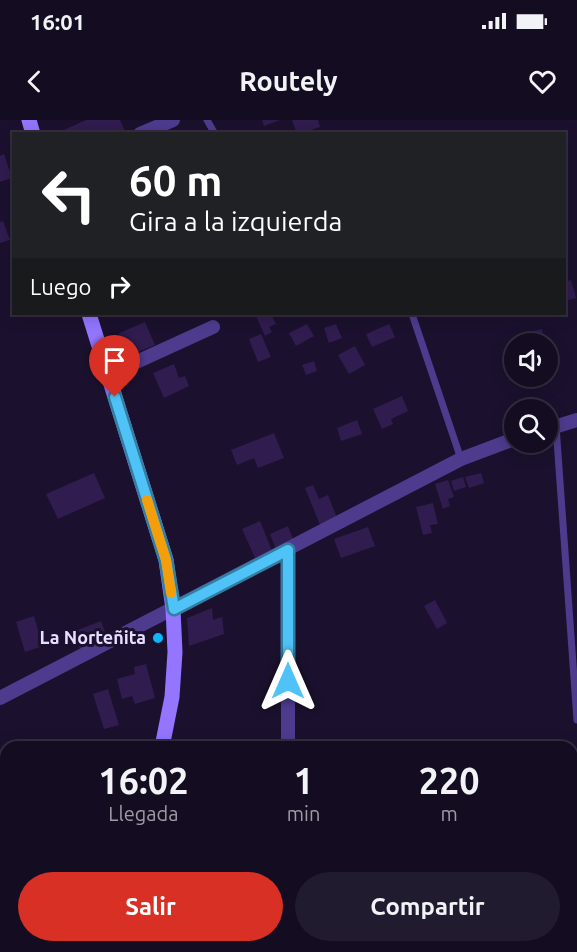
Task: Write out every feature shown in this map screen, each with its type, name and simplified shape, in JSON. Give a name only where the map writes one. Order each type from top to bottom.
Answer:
[{"type":"street","points":[[145,132],[173,120]]},
{"type":"street","points":[[89,315],[166,560],[174,609],[175,652],[172,696],[163,741]]},
{"type":"street","points":[[108,375],[213,327]]},
{"type":"street","points":[[558,425],[577,420]]},
{"type":"street","points":[[0,698],[461,459],[504,443]]},
{"type":"street","points":[[288,550],[288,741]]},
{"type":"lane","points":[[412,315],[461,459]]},
{"type":"lane","points":[[554,453],[577,720]]},
{"type":"building","points":[[86,120],[120,120],[125,132],[65,132],[64,130]]},
{"type":"building","points":[[262,120],[280,120],[264,126]]},
{"type":"building","points":[[292,120],[318,120],[320,127],[296,132]]},
{"type":"building","points":[[4,154],[12,178],[0,182],[0,156]]},
{"type":"building","points":[[3,221],[10,240],[0,243],[0,222]]},
{"type":"building","points":[[571,280],[576,298],[566,300],[566,281]]},
{"type":"building","points":[[255,315],[272,315],[276,324],[269,327],[272,332],[265,336]]},
{"type":"building","points":[[145,322],[155,345],[128,356],[119,333]]},
{"type":"building","points":[[307,324],[314,336],[296,346],[289,333]]},
{"type":"building","points":[[336,324],[342,338],[329,343],[324,328]]},
{"type":"building","points":[[389,324],[395,337],[372,347],[366,334]]},
{"type":"building","points":[[542,329],[543,333],[526,333]]},
{"type":"building","points":[[261,334],[271,357],[258,362],[249,339]]},
{"type":"building","points":[[355,346],[365,365],[349,374],[338,355]]},
{"type":"building","points":[[314,361],[317,371],[306,375],[302,365]]},
{"type":"building","points":[[174,364],[179,378],[185,376],[189,386],[164,398],[153,373]]},
{"type":"building","points":[[402,396],[408,411],[391,419],[393,424],[382,429],[373,409]]},
{"type":"building","points":[[357,420],[362,434],[341,441],[337,428]]},
{"type":"building","points":[[274,433],[284,458],[258,468],[254,458],[237,465],[231,450]]},
{"type":"building","points":[[94,473],[105,498],[58,519],[46,494]]},
{"type":"building","points":[[481,473],[484,483],[469,488],[465,477]]},
{"type":"building","points":[[463,477],[466,487],[454,491],[451,481]]},
{"type":"building","points":[[448,480],[454,497],[448,499],[450,506],[443,509],[435,484]]},
{"type":"building","points":[[313,485],[319,499],[328,495],[337,518],[320,525],[305,488]]},
{"type":"building","points":[[433,503],[438,524],[430,525],[432,533],[423,535],[416,507]]},
{"type":"building","points":[[260,521],[273,553],[256,560],[242,529]]},
{"type":"building","points":[[288,526],[294,542],[276,550],[270,534]]},
{"type":"building","points":[[368,527],[375,546],[341,558],[334,539]]},
{"type":"building","points":[[435,600],[447,623],[437,629],[424,606]]},
{"type":"building","points":[[212,608],[213,620],[222,617],[224,634],[189,646],[187,618]]},
{"type":"building","points":[[34,616],[43,646],[25,652],[16,622]]},
{"type":"building","points":[[101,621],[108,640],[81,652],[73,632]]},
{"type":"building","points":[[146,664],[155,698],[135,704],[132,696],[122,699],[117,679],[135,674],[134,667]]},
{"type":"building","points":[[108,689],[119,725],[104,729],[93,694]]},
{"type":"slow traffic","points":[[147,500],[166,560],[171,593]]},
{"type":"place","name":"La Norteñita","points":[[158,638]]},
{"type":"route","points":[[115,397],[166,560],[174,609],[288,550],[288,681]]}]
